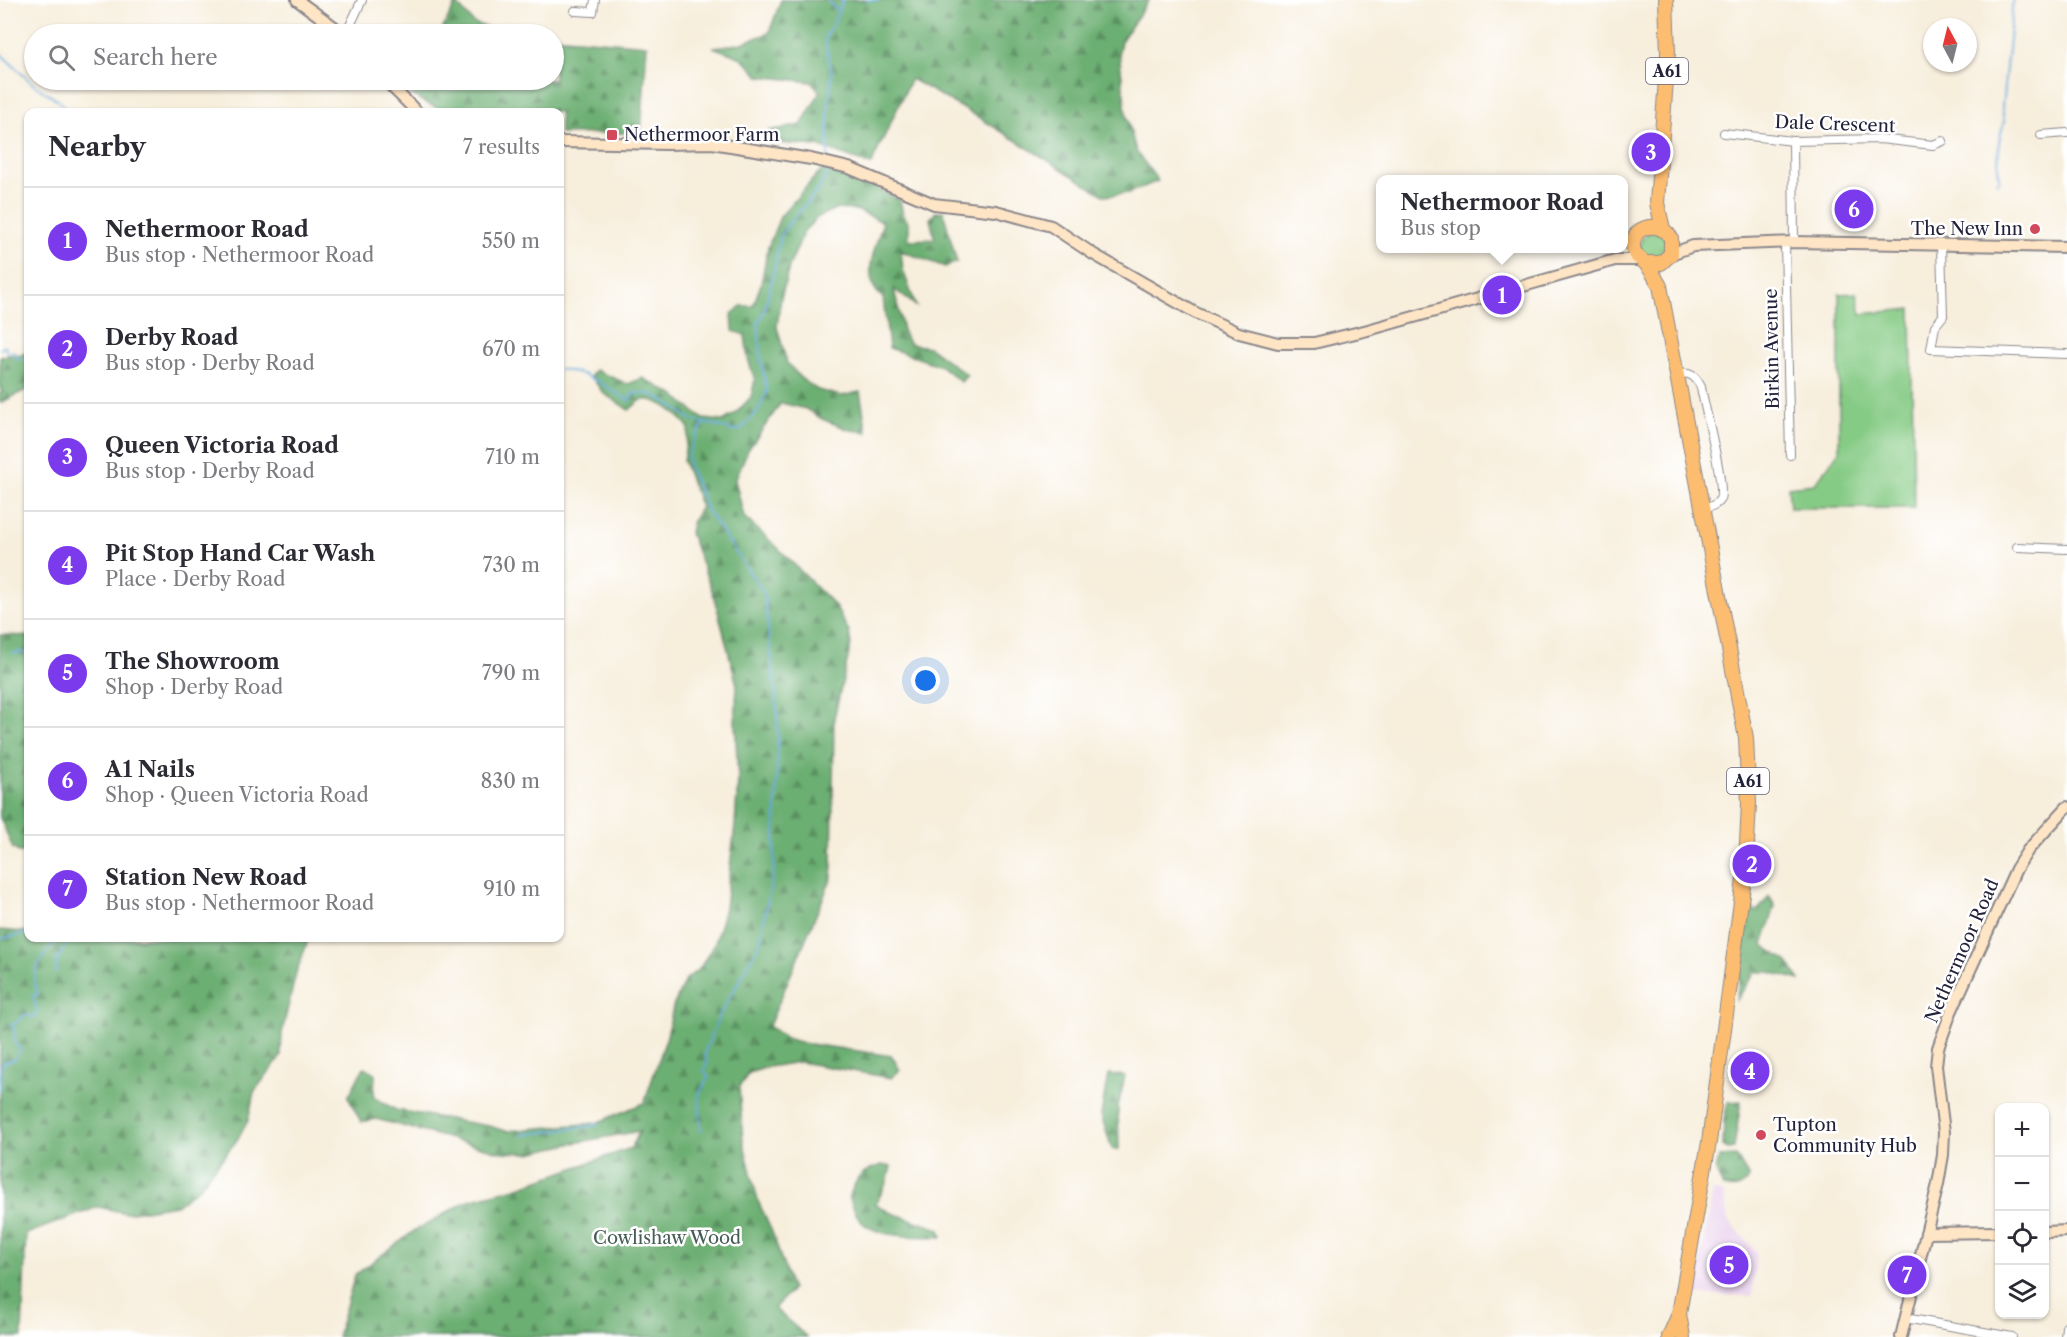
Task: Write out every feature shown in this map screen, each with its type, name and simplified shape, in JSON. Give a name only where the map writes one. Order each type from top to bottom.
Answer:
[{"type":"highway","name":"A61","points":[[1645,228],[1657,203],[1668,52],[1666,0]]},
{"type":"highway","name":"A61","points":[[1657,203],[1667,233]]},
{"type":"highway","points":[[1651,226],[1667,233],[1668,257],[1656,264],[1643,261],[1634,246],[1635,238],[1645,228],[1651,226]]},
{"type":"highway","name":"A61","points":[[1660,286],[1668,257]]},
{"type":"highway","name":"A61","points":[[1643,261],[1660,286],[1704,509],[1746,738],[1749,803],[1746,864],[1716,1092],[1679,1314],[1669,1337]]},
{"type":"highway","name":"A61","points":[[1679,1314],[1683,1337]]},
{"type":"street","points":[[297,0],[331,24]]},
{"type":"street","points":[[350,24],[362,0]]},
{"type":"street","points":[[576,11],[593,12],[595,0]]},
{"type":"street","points":[[395,90],[413,108]]},
{"type":"street","name":"Dale Crescent","points":[[1724,133],[1793,141],[1880,139],[1933,145],[1943,141]]},
{"type":"street","points":[[2041,135],[2067,133]]},
{"type":"street","name":"Birkin Avenue","points":[[1790,455],[1789,243],[1793,141]]},
{"type":"street","points":[[564,142],[712,143],[849,168],[934,204],[996,211],[1051,226],[1103,260],[1194,312],[1239,333],[1278,343],[1314,343],[1368,330],[1615,260],[1643,261]]},
{"type":"street","points":[[1667,233],[1693,246]]},
{"type":"street","points":[[1668,257],[1693,246],[1789,243],[2067,248]]},
{"type":"street","points":[[1941,244],[1943,316],[1935,326],[1931,349],[2067,354]]},
{"type":"street","points":[[1628,250],[1634,246]]},
{"type":"street","points":[[1615,260],[1624,253]]},
{"type":"street","points":[[1677,374],[1691,373],[1697,378],[1701,387],[1719,475],[1720,498],[1716,504],[1704,509]]},
{"type":"street","points":[[2017,547],[2067,549]]},
{"type":"street","name":"Nethermoor Road","points":[[1901,1337],[1943,1155],[1944,1132],[1936,1066],[1938,1048],[2016,869],[2028,850],[2067,807]]},
{"type":"street","points":[[1926,1233],[1995,1232]]},
{"type":"street","points":[[2049,1232],[2067,1232]]},
{"type":"street","points":[[1905,1318],[2012,1337]]},
{"type":"street","points":[[2065,1337],[2067,1327]]},
{"type":"shaded area","points":[[1713,1191],[1723,1192],[1728,1221],[1757,1252],[1752,1296],[1694,1294]]},
{"type":"green space","points":[[781,0],[1149,0],[1121,41],[1119,51],[1126,113],[1136,151],[1158,181],[1129,193],[1105,196],[978,117],[911,79],[871,165],[817,146],[766,142],[769,131],[801,125],[820,92],[812,82],[759,76],[742,58],[713,47],[739,44],[769,33]]},
{"type":"green space","points":[[456,3],[477,24],[445,24]]},
{"type":"green space","points":[[564,38],[647,45],[641,133],[564,134],[564,108],[438,108],[406,90],[564,90]]},
{"type":"green space","name":"Cowlishaw Wood","points":[[821,170],[845,172],[900,200],[903,215],[909,223],[909,240],[935,239],[930,219],[936,212],[943,211],[957,262],[945,267],[901,251],[903,270],[916,306],[894,289],[904,335],[910,344],[929,347],[967,375],[961,382],[941,366],[889,348],[883,298],[876,290],[871,272],[871,262],[883,222],[856,210],[835,209],[818,217],[804,231],[789,267],[777,327],[787,363],[802,379],[818,390],[841,396],[860,392],[867,432],[850,430],[822,419],[806,409],[781,403],[748,450],[735,480],[744,517],[835,606],[849,632],[851,645],[834,718],[832,877],[769,1026],[786,1038],[803,1043],[892,1056],[900,1070],[891,1078],[800,1062],[768,1067],[749,1073],[739,1087],[743,1140],[758,1201],[772,1232],[792,1290],[774,1308],[807,1337],[337,1337],[355,1275],[414,1231],[469,1200],[516,1188],[631,1148],[640,1131],[530,1153],[500,1152],[376,1119],[361,1122],[348,1097],[364,1067],[375,1073],[374,1097],[396,1110],[506,1131],[596,1123],[644,1103],[667,1036],[673,1007],[685,980],[700,968],[715,943],[725,908],[738,779],[735,722],[737,685],[714,596],[690,533],[692,522],[701,507],[683,461],[689,428],[674,413],[653,401],[640,401],[629,410],[603,393],[591,376],[595,370],[628,384],[643,378],[674,395],[703,419],[723,421],[735,414],[751,397],[755,380],[748,359],[745,335],[733,331],[732,314],[741,306],[753,306],[761,284],[768,247],[780,217]]},
{"type":"green space","points":[[1653,232],[1662,236],[1666,245],[1662,254],[1653,258],[1644,254],[1640,245],[1644,236]]},
{"type":"green space","points":[[1857,293],[1861,314],[1911,309],[1914,508],[1790,508],[1788,487],[1815,484],[1839,451],[1839,294]]},
{"type":"green space","points":[[24,354],[24,391],[0,403],[0,393],[3,392],[0,389],[0,357]]},
{"type":"green space","points":[[0,635],[24,636],[24,850],[21,853],[13,849],[0,817]]},
{"type":"green space","points":[[1769,896],[1775,906],[1763,945],[1788,962],[1800,980],[1769,972],[1755,972],[1736,1001],[1749,906],[1757,912]]},
{"type":"green space","points":[[0,930],[24,932],[24,942],[308,942],[296,973],[282,1033],[281,1056],[254,1092],[248,1121],[237,1140],[199,1188],[176,1205],[126,1213],[98,1207],[26,1234],[22,1337],[0,1337]]},
{"type":"green space","points":[[1108,1074],[1125,1076],[1118,1107],[1119,1150],[1112,1149],[1101,1115]]},
{"type":"green space","points":[[1741,1101],[1734,1148],[1728,1149],[1723,1146],[1724,1119],[1728,1102]]},
{"type":"green space","points":[[1736,1156],[1749,1178],[1738,1188],[1723,1187],[1716,1171],[1719,1157]]},
{"type":"green space","points":[[882,1165],[891,1167],[887,1182],[876,1204],[889,1212],[940,1229],[942,1237],[887,1234],[876,1231],[859,1219],[849,1197],[857,1180],[864,1172]]},
{"type":"waterway","points":[[827,0],[837,11]]},
{"type":"waterway","points":[[828,160],[828,111],[832,73],[825,43],[826,34],[833,25],[843,0]]},
{"type":"waterway","points":[[867,0],[880,0]]},
{"type":"waterway","points":[[1997,183],[2000,179],[1999,141],[2004,121],[2002,107],[2013,0]]},
{"type":"waterway","points":[[0,53],[24,76]]},
{"type":"waterway","points":[[42,90],[59,101],[64,108]]},
{"type":"waterway","points":[[564,370],[582,374],[601,383],[629,401],[633,393],[652,394],[694,421],[733,431],[740,430],[758,411],[767,391],[758,323],[771,285],[780,238],[785,228],[818,190],[826,176],[828,166]]},
{"type":"waterway","points":[[0,349],[5,346],[8,354],[13,351],[16,358],[24,359]]},
{"type":"waterway","points":[[701,1131],[699,1094],[708,1078],[704,1069],[707,1064],[705,1052],[719,1016],[759,945],[774,869],[778,744],[777,708],[764,593],[708,512],[689,467],[688,456],[704,424]]},
{"type":"waterway","points":[[13,653],[24,653]]},
{"type":"waterway","points":[[0,939],[24,934]]},
{"type":"waterway","points":[[0,1090],[2,1063],[15,1059],[20,1050],[14,1041],[15,1031],[11,1025],[24,1015],[34,1017],[37,1011],[33,996],[38,994],[35,985],[36,971],[47,952],[58,942]]},
{"type":"waterway","points":[[56,972],[57,961],[67,942]]},
{"type":"waterway","points":[[521,1135],[598,1125]]},
{"type":"place","name":"Nethermoor Farm","points":[[612,135]]},
{"type":"place","name":"Queen Victoria Road","points":[[1651,152]]},
{"type":"place","name":"A1 Nails","points":[[1854,209]]},
{"type":"place","name":"The New Inn","points":[[2035,229]]},
{"type":"place","name":"Nethermoor Road","points":[[1502,295]]},
{"type":"place","name":"Derby Road","points":[[1752,864]]},
{"type":"place","name":"Pit Stop Hand Car Wash","points":[[1750,1071]]},
{"type":"place","name":"Tupton Community Hub","points":[[1761,1135]]},
{"type":"place","name":"The Showroom","points":[[1729,1265]]},
{"type":"place","name":"Station New Road","points":[[1907,1275]]}]
